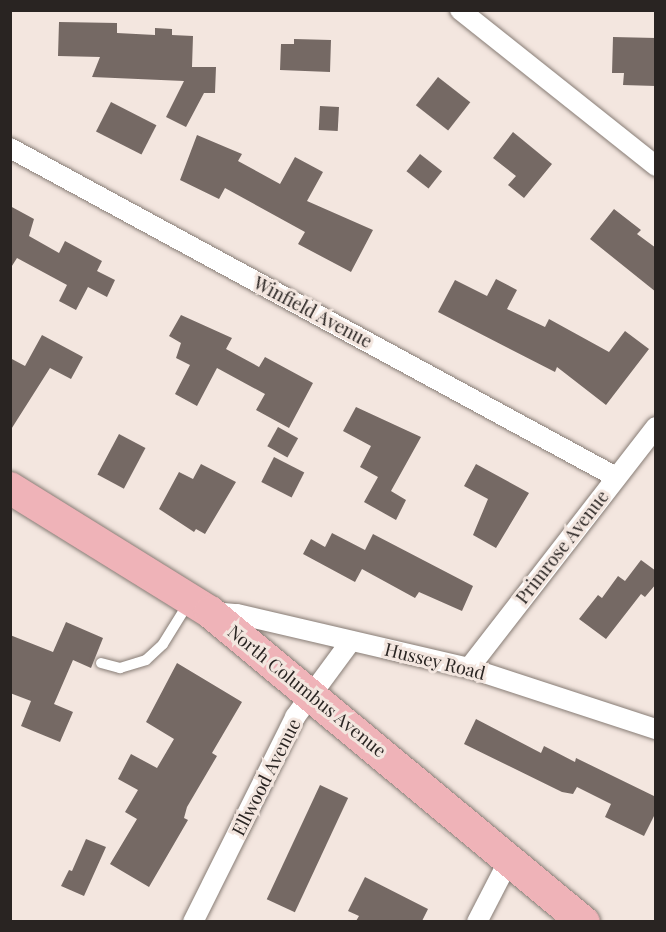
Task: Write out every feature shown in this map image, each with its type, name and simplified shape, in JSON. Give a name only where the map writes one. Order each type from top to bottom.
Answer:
[{"type":"main road","name":"North Columbus Avenue","points":[[10,488],[200,606],[312,694],[584,921]]},
{"type":"street","points":[[460,10],[656,166]]},
{"type":"street","name":"Winfield Avenue","points":[[10,148],[616,477]]},
{"type":"street","name":"Primrose Avenue","points":[[469,668],[656,427]]},
{"type":"street","name":"Hussey Road","points":[[200,606],[469,668],[656,729]]},
{"type":"street","name":"Ellwood Avenue","points":[[193,921],[295,717],[351,641]]},
{"type":"street","points":[[477,921],[510,858]]},
{"type":"lane","points":[[101,663],[120,668],[146,660],[200,606]]},
{"type":"building","points":[[59,22],[117,23],[117,33],[155,35],[155,28],[172,29],[172,35],[193,36],[192,67],[216,67],[215,93],[204,93],[186,127],[166,117],[184,81],[92,77],[100,57],[58,56]]},
{"type":"building","points":[[613,37],[656,38],[656,86],[623,85],[624,73],[612,73]]},
{"type":"building","points":[[294,39],[331,40],[330,72],[280,70],[281,44],[294,44]]},
{"type":"building","points":[[438,77],[470,102],[448,131],[416,105]]},
{"type":"building","points":[[111,102],[156,125],[141,155],[96,131]]},
{"type":"building","points":[[320,106],[339,107],[338,131],[319,130]]},
{"type":"building","points":[[513,132],[552,164],[524,198],[508,185],[516,176],[493,158]]},
{"type":"building","points":[[197,135],[242,154],[238,161],[280,184],[295,157],[323,172],[307,201],[373,230],[351,272],[298,244],[305,232],[225,188],[219,199],[180,180]]},
{"type":"building","points":[[420,154],[442,171],[429,189],[406,171]]},
{"type":"building","points":[[10,206],[34,219],[29,236],[59,253],[65,241],[102,261],[97,271],[115,280],[107,297],[88,287],[76,310],[59,301],[67,285],[17,258],[10,269]]},
{"type":"building","points":[[614,209],[641,230],[637,234],[656,248],[656,292],[590,239]]},
{"type":"building","points":[[496,279],[517,290],[507,309],[545,327],[549,319],[609,352],[625,331],[649,349],[606,405],[557,367],[555,372],[438,312],[455,280],[487,296]]},
{"type":"building","points":[[181,315],[232,338],[226,349],[259,367],[265,357],[313,383],[289,428],[256,410],[265,394],[217,368],[197,406],[175,394],[190,365],[176,358],[181,343],[169,336]]},
{"type":"building","points":[[42,335],[83,357],[71,379],[50,368],[10,431],[10,358],[25,366]]},
{"type":"building","points":[[356,407],[421,437],[391,491],[406,500],[396,520],[364,502],[378,477],[360,467],[371,446],[343,431]]},
{"type":"building","points":[[278,427],[298,438],[287,457],[267,446]]},
{"type":"building","points":[[119,434],[145,448],[124,489],[97,475]]},
{"type":"building","points":[[274,457],[304,472],[292,497],[261,482]]},
{"type":"building","points":[[201,464],[236,482],[205,534],[196,529],[194,532],[159,509],[179,472],[193,479]]},
{"type":"building","points":[[476,464],[529,493],[496,548],[473,535],[488,499],[464,486]]},
{"type":"building","points":[[332,533],[365,550],[373,534],[473,586],[462,611],[419,592],[415,598],[362,569],[355,582],[303,554],[311,539],[325,547]]},
{"type":"building","points":[[641,560],[656,571],[656,584],[645,597],[641,594],[606,639],[579,619],[598,595],[602,598],[618,576],[625,581]]},
{"type":"building","points":[[66,622],[103,638],[91,668],[73,660],[54,704],[73,712],[60,742],[21,726],[31,701],[10,693],[10,635],[53,652]]},
{"type":"building","points":[[177,663],[242,702],[212,753],[217,756],[187,807],[184,818],[188,820],[149,887],[110,864],[137,819],[125,812],[138,790],[118,779],[131,754],[157,768],[174,739],[146,722]]},
{"type":"building","points":[[476,719],[541,753],[544,746],[575,762],[576,758],[656,797],[656,812],[644,836],[605,817],[611,804],[577,787],[573,794],[562,792],[464,744]]},
{"type":"building","points":[[320,785],[348,798],[295,912],[267,899]]},
{"type":"building","points":[[86,839],[106,847],[84,896],[61,886],[69,870],[72,871]]},
{"type":"building","points":[[365,877],[428,909],[422,921],[356,921],[359,916],[348,911]]}]
